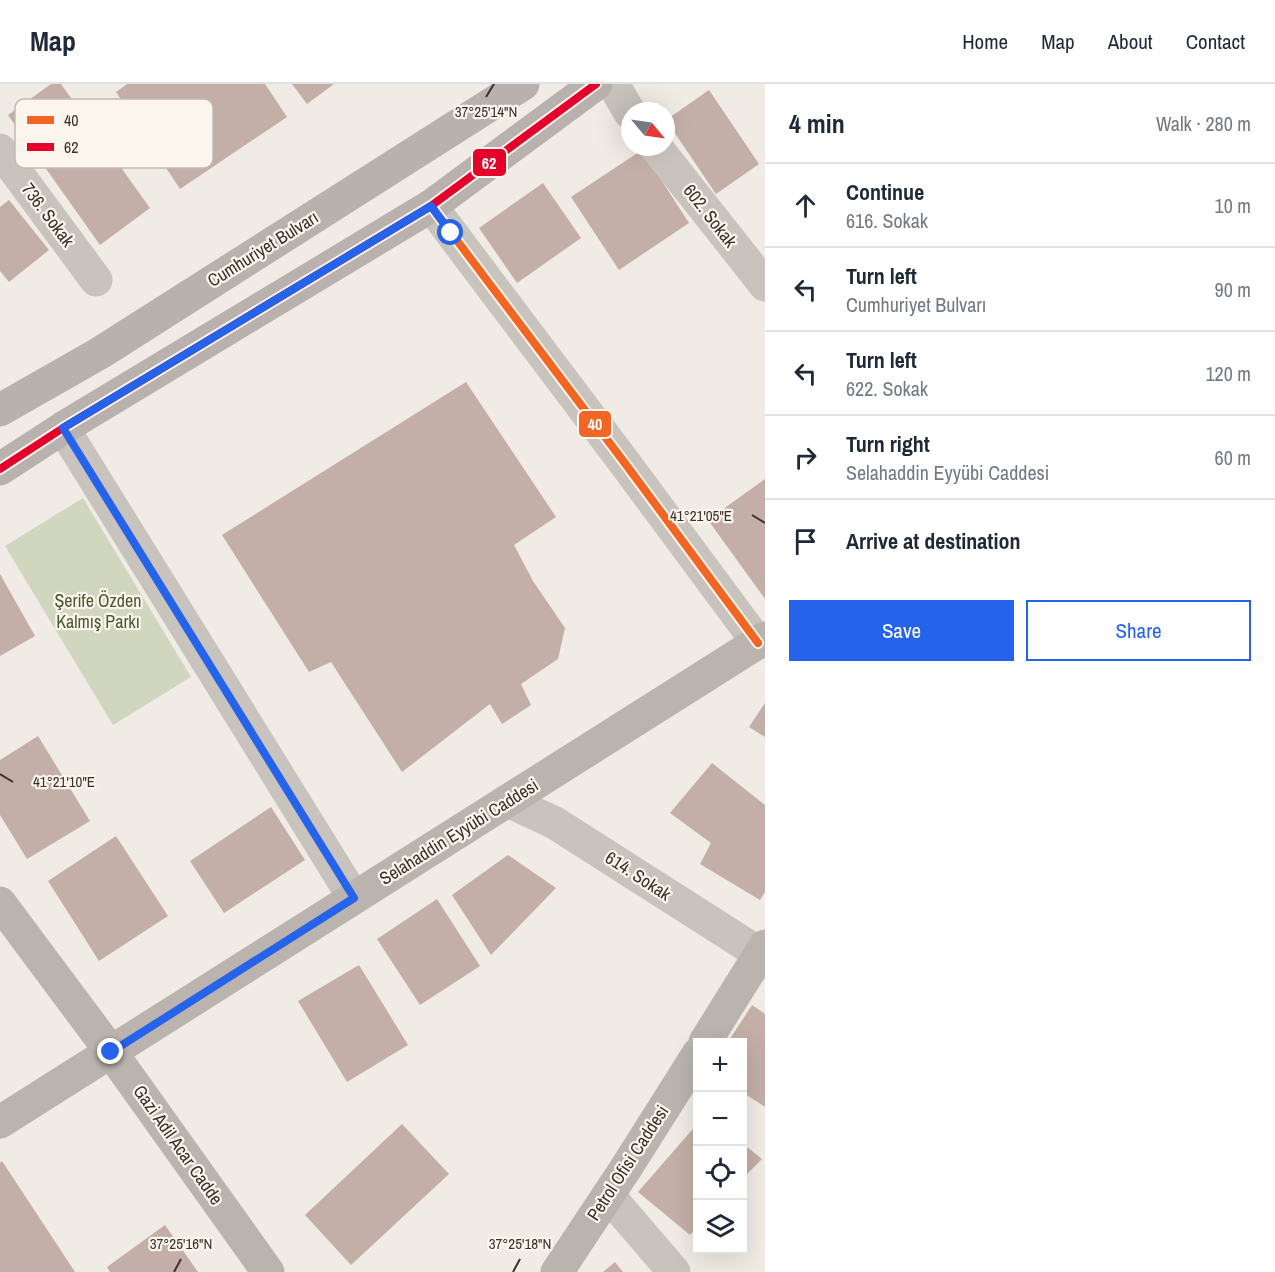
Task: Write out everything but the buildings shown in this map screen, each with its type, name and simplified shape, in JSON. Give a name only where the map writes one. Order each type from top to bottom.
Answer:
[{"type":"main road","points":[[0,469],[63,428],[431,206],[596,84]]},
{"type":"main road","name":"Cumhuriyet Bulvarı","points":[[0,410],[100,352],[514,86]]},
{"type":"street","points":[[613,84],[624,102]]},
{"type":"street","name":"736. Sokak","points":[[0,150],[96,280]]},
{"type":"street","name":"602. Sokak","points":[[663,156],[765,285]]},
{"type":"street","points":[[431,206],[761,640]]},
{"type":"street","points":[[63,428],[354,898]]},
{"type":"street","name":"Selahaddin Eyyübi Caddesi","points":[[0,1122],[761,640]]},
{"type":"street","name":"614. Sokak","points":[[508,801],[555,823],[763,952]]},
{"type":"street","name":"Gazi Adil Acar Cadde","points":[[0,903],[111,1052],[268,1272]]},
{"type":"street","points":[[708,1038],[763,952]]},
{"type":"street","name":"Petrol Ofisi Caddesi","points":[[557,1272],[693,1062]]},
{"type":"street","points":[[608,1195],[674,1272]]},
{"type":"green space","name":"Şerife Özden Kalmış Parkı","points":[[83,498],[191,677],[113,725],[5,546]]},
{"type":"transit line","name":"62","points":[[0,469],[63,428],[431,206],[596,84]]},
{"type":"transit line","name":"40","points":[[431,206],[758,643]]},
{"type":"route","points":[[111,1052],[354,898],[63,428],[431,206],[451,233]]}]
